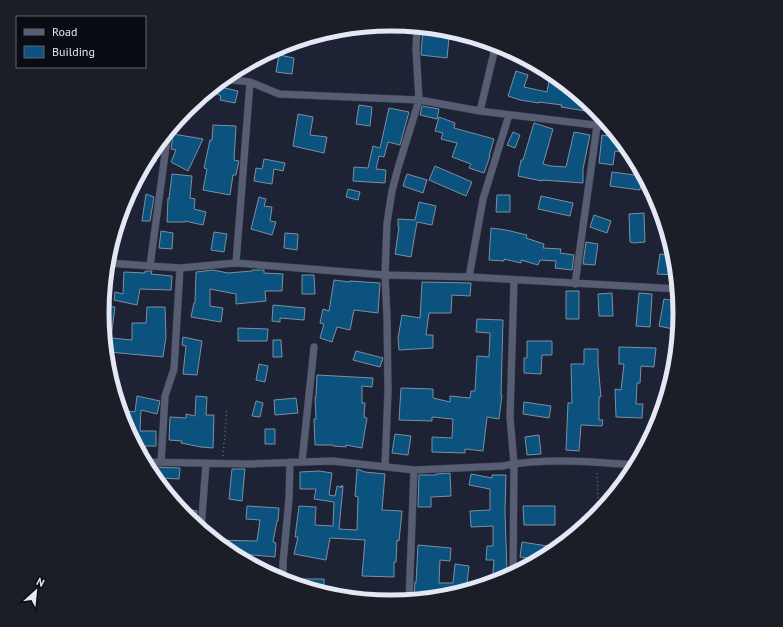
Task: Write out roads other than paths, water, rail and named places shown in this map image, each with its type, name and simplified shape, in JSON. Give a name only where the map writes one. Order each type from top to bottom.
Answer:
[{"type":"street","points":[[385,467],[388,376],[385,275],[387,223],[392,191],[419,100],[416,49],[417,32]]},
{"type":"street","points":[[480,112],[494,51]]},
{"type":"street","points":[[233,80],[250,82],[279,94],[419,100],[480,112],[509,114],[603,126]]},
{"type":"street","points":[[236,263],[250,82]]},
{"type":"street","points":[[469,277],[483,198],[509,114]]},
{"type":"street","points":[[575,284],[599,122]]},
{"type":"street","points":[[150,266],[167,143]]},
{"type":"street","points":[[113,263],[180,268],[236,263],[385,275],[469,277],[673,290]]},
{"type":"street","points":[[161,463],[165,396],[174,369],[180,268]]},
{"type":"street","points":[[513,568],[514,464],[510,417],[514,280]]},
{"type":"street","points":[[302,462],[314,347]]},
{"type":"street","points":[[152,462],[332,461],[414,470],[503,466],[549,462],[597,462],[630,464]]},
{"type":"street","points":[[283,574],[289,499],[290,462]]},
{"type":"street","points":[[202,523],[206,463]]},
{"type":"street","points":[[409,595],[414,470]]}]
